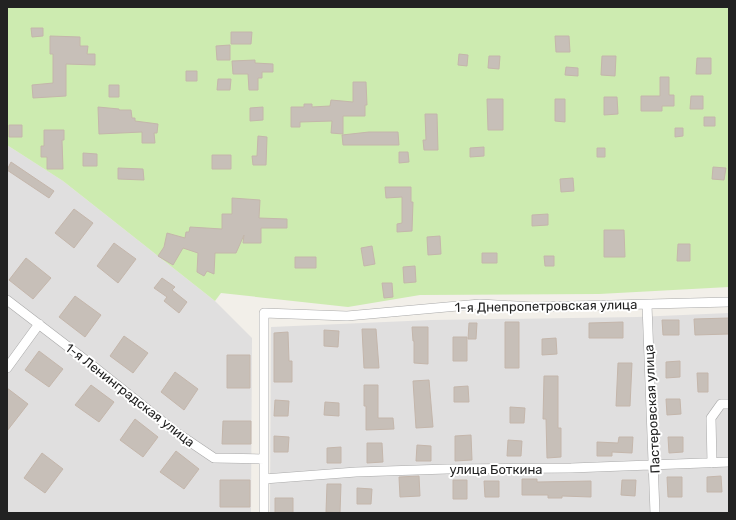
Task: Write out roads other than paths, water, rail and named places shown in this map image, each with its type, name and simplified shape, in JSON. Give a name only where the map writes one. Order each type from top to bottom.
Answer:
[{"type":"street","name":"1-я Ленинградская улица","points":[[7,300],[177,433],[214,458],[264,459]]},
{"type":"street","name":"1-я Днепропетровская улица","points":[[264,513],[264,313],[347,316],[480,304],[533,307],[729,302]]},
{"type":"street","name":"Пастеровская улица","points":[[647,305],[655,513]]},
{"type":"street","points":[[7,368],[39,324]]},
{"type":"street","points":[[712,462],[711,418],[721,404],[729,404]]},
{"type":"street","name":"улица Боткина","points":[[264,479],[356,472],[654,466],[729,462]]}]
